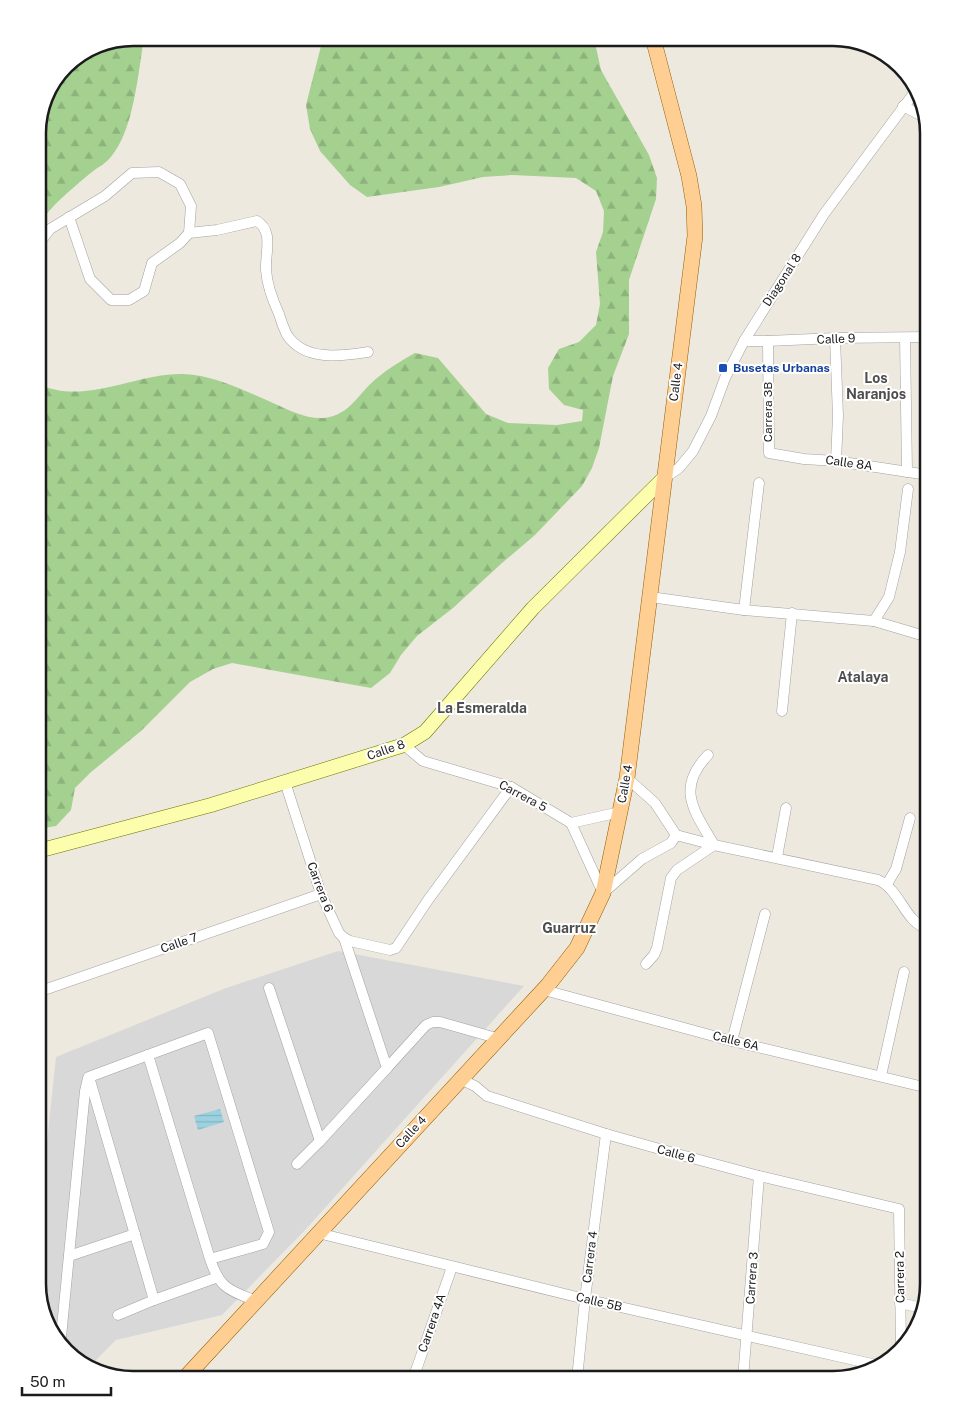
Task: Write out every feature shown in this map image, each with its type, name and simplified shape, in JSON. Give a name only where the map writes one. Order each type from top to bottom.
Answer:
[{"type":"main road","name":"Calle 4","points":[[191,1371],[544,990],[577,948],[603,892],[614,848],[627,778],[695,236],[694,206],[689,176],[655,46]]},
{"type":"main road","name":"Calle 8","points":[[46,849],[211,805],[404,745],[425,732],[533,608],[664,478]]},
{"type":"street","name":"Diagonal 8","points":[[664,478],[679,468],[693,451],[711,416],[725,378],[744,340],[824,214],[911,96]]},
{"type":"street","points":[[903,106],[917,114]]},
{"type":"street","points":[[46,234],[50,229],[70,217],[105,196],[132,174],[159,172],[180,184],[190,206],[188,233],[180,243],[152,263],[144,291],[129,300],[111,300],[90,279],[70,217]]},
{"type":"street","points":[[188,233],[216,230],[257,221],[265,226],[267,234],[266,270],[275,305],[288,336],[300,348],[315,354],[341,356],[368,352]]},
{"type":"street","name":"Calle 9","points":[[744,340],[768,342],[836,338],[920,337]]},
{"type":"street","points":[[836,338],[838,416],[836,461]]},
{"type":"street","points":[[905,338],[907,472]]},
{"type":"street","name":"Carrera 3B","points":[[768,342],[768,453]]},
{"type":"street","name":"Calle 8A","points":[[768,453],[920,474]]},
{"type":"street","points":[[744,610],[759,483]]},
{"type":"street","points":[[874,621],[889,597],[900,552],[908,489]]},
{"type":"street","points":[[650,597],[744,610],[874,621],[920,635]]},
{"type":"street","points":[[782,711],[792,614]]},
{"type":"street","name":"Carrera 5","points":[[404,745],[423,761],[511,787],[571,823]]},
{"type":"street","points":[[708,755],[698,766],[690,792],[692,807],[714,845]]},
{"type":"street","points":[[627,778],[655,803],[676,835],[878,880],[887,884],[893,890],[912,919],[920,926]]},
{"type":"street","name":"Carrera 6","points":[[285,782],[321,894],[339,933],[344,938],[387,1068]]},
{"type":"street","points":[[344,938],[384,949],[396,948],[428,900],[511,787]]},
{"type":"street","points":[[777,857],[786,808]]},
{"type":"street","points":[[620,812],[571,823],[603,892],[642,860],[671,843],[676,835]]},
{"type":"street","points":[[887,884],[896,869],[910,818]]},
{"type":"street","points":[[646,964],[654,956],[657,948],[670,878],[678,870],[714,845]]},
{"type":"street","name":"Calle 7","points":[[46,989],[321,894]]},
{"type":"street","points":[[732,1041],[765,914]]},
{"type":"street","points":[[881,1076],[904,972]]},
{"type":"street","points":[[269,988],[320,1141]]},
{"type":"street","name":"Calle 6A","points":[[544,990],[732,1041],[920,1086]]},
{"type":"street","points":[[297,1164],[426,1025],[440,1022],[500,1039]]},
{"type":"street","points":[[61,1333],[84,1091],[89,1077],[208,1033],[269,1232],[264,1244],[210,1259]]},
{"type":"street","points":[[148,1055],[215,1272],[227,1290],[256,1301]]},
{"type":"street","points":[[89,1077],[154,1300]]},
{"type":"street","name":"Calle 6","points":[[460,1079],[488,1096],[606,1134],[759,1176],[899,1209]]},
{"type":"street","name":"Carrera 4","points":[[578,1371],[606,1134]]},
{"type":"street","name":"Carrera 3","points":[[744,1371],[759,1176]]},
{"type":"street","name":"Carrera 2","points":[[899,1209],[901,1338]]},
{"type":"street","name":"Calle 5B","points":[[318,1233],[585,1299],[868,1363]]},
{"type":"street","points":[[69,1256],[135,1234]]},
{"type":"street","name":"Carrera 4A","points":[[416,1371],[452,1267]]},
{"type":"street","points":[[118,1315],[218,1277]]},
{"type":"street","points":[[900,1303],[917,1307]]},
{"type":"shaded area","points":[[338,951],[524,986],[305,1230],[222,1315],[116,1340],[94,1361],[80,1353],[64,1337],[53,1317],[47,1295],[46,1151],[56,1057],[226,988]]},
{"type":"green space","points":[[143,46],[134,101],[125,133],[118,147],[108,160],[56,204],[46,216],[46,128],[49,111],[55,95],[64,80],[90,58],[122,47]]},
{"type":"green space","points":[[321,46],[596,46],[601,70],[649,155],[657,178],[656,199],[629,280],[629,334],[613,376],[599,448],[592,468],[582,486],[535,535],[453,608],[417,636],[401,655],[390,673],[371,688],[232,663],[213,669],[190,682],[141,731],[90,773],[75,788],[71,810],[56,826],[46,828],[46,387],[74,392],[110,387],[165,375],[195,375],[230,384],[297,414],[324,418],[341,413],[348,408],[377,378],[415,353],[438,358],[486,414],[508,423],[557,425],[582,421],[583,410],[564,405],[549,389],[548,368],[559,349],[579,342],[596,325],[600,304],[596,252],[603,232],[604,211],[596,191],[576,178],[512,175],[483,177],[439,187],[367,197],[350,185],[320,151],[310,129],[306,105]]},
{"type":"water","points":[[220,1109],[224,1122],[198,1130],[194,1116]]},
{"type":"place","name":"Busetas Urbanas","points":[[723,368]]},
{"type":"district","name":"Los Naranjos","points":[[876,386]]},
{"type":"district","name":"Atalaya","points":[[863,677]]},
{"type":"district","name":"La Esmeralda","points":[[482,708]]},
{"type":"district","name":"Guarruz","points":[[569,928]]}]
